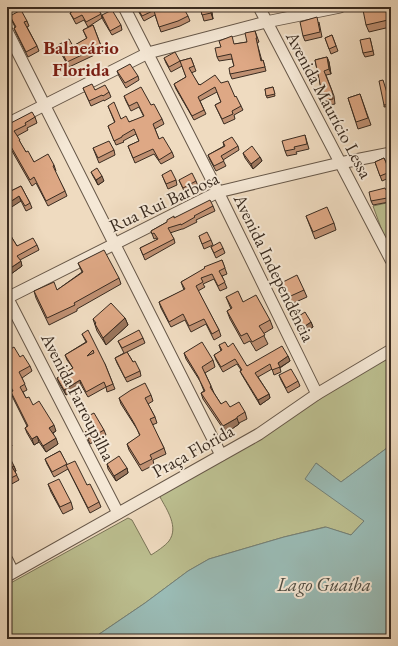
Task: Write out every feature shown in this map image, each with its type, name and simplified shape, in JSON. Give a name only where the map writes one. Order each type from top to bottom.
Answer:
[{"type":"street","name":"Avenida Independência","points":[[124,7],[218,192],[317,394]]},
{"type":"street","name":"Avenida Maurício Lessa","points":[[259,7],[391,260]]},
{"type":"street","points":[[7,124],[148,53],[266,22],[340,7]]},
{"type":"street","points":[[7,31],[220,455]]},
{"type":"street","name":"Rua Rui Barbosa","points":[[7,297],[218,192],[340,163],[391,153]]},
{"type":"street","name":"Avenida Farroupilha","points":[[7,297],[118,512]]},
{"type":"street","name":"Praça Florida","points":[[10,574],[259,434],[317,394],[391,350]]},
{"type":"street","points":[[7,560],[10,574]]},
{"type":"green space","points":[[391,202],[391,255],[373,206]]},
{"type":"green space","points":[[391,353],[391,445],[341,482],[316,463],[364,521],[351,535],[325,527],[284,537],[209,559],[188,571],[145,603],[92,639],[7,639],[7,585],[128,518],[132,520],[151,555],[158,551],[169,541],[173,530],[169,513],[160,497],[165,492],[261,439],[318,397]]},
{"type":"water","name":"Lago Guaíba","points":[[391,445],[391,639],[92,639],[145,603],[188,571],[209,559],[284,537],[326,527],[351,535],[364,521],[305,479],[316,463],[341,482]]},
{"type":"building","points":[[78,7],[97,7],[101,14],[86,22],[82,15],[74,19],[70,13]]},
{"type":"building","points":[[137,7],[156,7],[157,9],[142,16]]},
{"type":"building","points":[[165,7],[183,7],[188,16],[159,27],[154,11]]},
{"type":"building","points":[[200,7],[210,7],[211,13],[202,15]]},
{"type":"building","points":[[385,7],[388,20],[366,25],[363,10]]},
{"type":"building","points":[[21,10],[27,21],[24,22],[37,46],[26,52],[14,28],[16,27],[10,16]]},
{"type":"building","points":[[112,10],[121,25],[110,31],[102,15]]},
{"type":"building","points":[[317,17],[320,32],[303,36],[300,22]]},
{"type":"building","points":[[93,25],[101,46],[67,62],[58,45],[69,39],[73,46],[87,38],[83,30]]},
{"type":"building","points":[[255,31],[261,61],[263,60],[265,67],[230,74],[229,68],[234,66],[231,54],[217,57],[215,48],[221,47],[219,41],[232,36],[234,44],[247,42],[245,33]]},
{"type":"building","points":[[332,35],[336,46],[329,49],[325,38]]},
{"type":"building","points":[[370,38],[373,51],[363,53],[360,40]]},
{"type":"building","points":[[175,52],[180,61],[169,67],[164,58]]},
{"type":"building","points":[[327,57],[329,69],[324,71],[332,91],[333,99],[321,101],[320,93],[322,93],[315,60]]},
{"type":"building","points":[[191,58],[194,66],[189,68],[199,85],[215,75],[221,83],[228,81],[241,106],[232,111],[233,114],[222,119],[215,105],[221,102],[215,87],[198,97],[204,110],[192,116],[174,84],[186,77],[180,61]]},
{"type":"building","points":[[130,64],[138,76],[125,83],[117,71]]},
{"type":"building","points":[[383,80],[391,104],[384,105],[379,81]]},
{"type":"building","points":[[92,84],[95,90],[105,85],[109,92],[89,101],[83,88]]},
{"type":"building","points":[[141,87],[151,105],[154,104],[162,119],[153,124],[159,139],[163,137],[172,152],[159,160],[153,149],[133,158],[128,146],[139,141],[134,129],[114,141],[108,126],[115,122],[108,106],[114,102],[121,119],[126,116],[129,122],[144,116],[137,102],[129,106],[124,96]]},
{"type":"building","points":[[273,87],[275,94],[266,96],[265,89]]},
{"type":"building","points":[[360,94],[368,118],[356,122],[348,98]]},
{"type":"building","points":[[32,112],[35,117],[25,123],[26,125],[14,131],[26,152],[28,151],[34,162],[48,154],[54,165],[53,166],[65,191],[46,201],[34,177],[30,180],[10,145],[7,147],[7,125]]},
{"type":"building","points":[[305,135],[307,144],[285,151],[282,141]]},
{"type":"building","points":[[232,137],[238,146],[221,156],[224,161],[214,166],[208,155],[225,146],[223,142]]},
{"type":"building","points":[[109,141],[114,150],[98,158],[93,148]]},
{"type":"building","points":[[252,146],[260,157],[251,164],[243,153]]},
{"type":"building","points":[[384,158],[390,172],[380,176],[375,162]]},
{"type":"building","points":[[97,168],[102,176],[96,180],[91,172]]},
{"type":"building","points":[[171,170],[176,180],[166,184],[162,175]]},
{"type":"building","points":[[192,173],[196,181],[183,188],[179,180]]},
{"type":"building","points":[[21,186],[30,203],[25,206],[19,196],[7,204],[7,193]]},
{"type":"building","points":[[385,188],[386,190],[391,190],[391,196],[371,201],[369,192]]},
{"type":"building","points":[[210,200],[213,206],[181,225],[168,228],[174,239],[143,255],[140,248],[158,239],[154,233],[152,234],[151,231],[167,222],[167,220],[174,216],[174,218]]},
{"type":"building","points":[[327,207],[334,223],[313,232],[306,216]]},
{"type":"building","points":[[7,227],[17,246],[33,238],[37,245],[17,256],[21,261],[9,269],[7,265]]},
{"type":"building","points":[[207,232],[211,240],[202,244],[199,236]]},
{"type":"building","points":[[220,242],[223,248],[214,253],[211,247]]},
{"type":"building","points":[[104,250],[119,278],[74,303],[75,305],[47,318],[34,291],[54,282],[57,290],[83,272],[78,263]]},
{"type":"building","points":[[222,260],[225,268],[219,271],[225,282],[218,286],[212,274],[201,278],[203,282],[196,286],[219,330],[212,334],[204,319],[189,326],[183,314],[169,322],[159,302],[185,289],[181,282],[205,268],[204,267]]},
{"type":"building","points":[[297,275],[304,290],[284,299],[277,285]]},
{"type":"building","points":[[238,291],[243,302],[256,295],[270,320],[259,326],[265,335],[252,342],[247,333],[241,336],[227,311],[232,308],[226,297]]},
{"type":"building","points":[[111,303],[125,318],[103,338],[93,319]]},
{"type":"building","points":[[305,312],[311,322],[299,330],[293,320]]},
{"type":"building","points":[[88,330],[113,384],[106,387],[104,382],[86,392],[80,380],[64,390],[57,378],[73,368],[65,355],[87,342],[82,334]],"holes":[[[93,350],[94,353],[87,356]]]},
{"type":"building","points":[[139,330],[143,338],[122,348],[118,341]]},
{"type":"building","points":[[202,342],[213,360],[202,367],[211,386],[210,387],[221,404],[226,401],[230,407],[239,402],[245,412],[223,426],[201,393],[205,391],[184,353]]},
{"type":"building","points":[[225,342],[228,347],[233,343],[247,366],[282,346],[288,356],[278,363],[280,367],[272,370],[270,364],[255,373],[269,394],[258,400],[240,371],[242,370],[235,359],[221,367],[214,355],[222,350],[219,345]]},
{"type":"building","points":[[14,347],[20,357],[23,355],[30,366],[19,372],[25,384],[20,387],[26,398],[29,397],[33,405],[39,401],[54,425],[49,428],[56,438],[43,446],[37,436],[32,439],[25,428],[28,426],[11,392],[13,391],[7,380],[7,351]]},
{"type":"building","points":[[127,352],[133,362],[135,361],[140,371],[125,378],[115,358]]},
{"type":"building","points":[[291,369],[298,381],[286,388],[279,375]]},
{"type":"building","points":[[145,383],[151,395],[145,398],[155,417],[150,419],[164,448],[150,455],[152,459],[140,465],[127,444],[140,435],[119,398]]},
{"type":"building","points":[[94,413],[104,430],[88,439],[85,432],[90,429],[84,418]]},
{"type":"building","points":[[7,435],[10,440],[7,442]]},
{"type":"building","points":[[60,451],[67,464],[52,472],[45,459]]},
{"type":"building","points":[[119,456],[127,468],[114,476],[107,464]]},
{"type":"building","points":[[10,458],[14,466],[12,467],[17,475],[7,480],[7,459]]},
{"type":"building","points":[[75,461],[87,485],[90,484],[99,502],[88,508],[66,465]]},
{"type":"building","points":[[59,479],[71,502],[60,507],[48,484]]},
{"type":"district","name":"Balneário Florida","points":[[81,58]]}]
